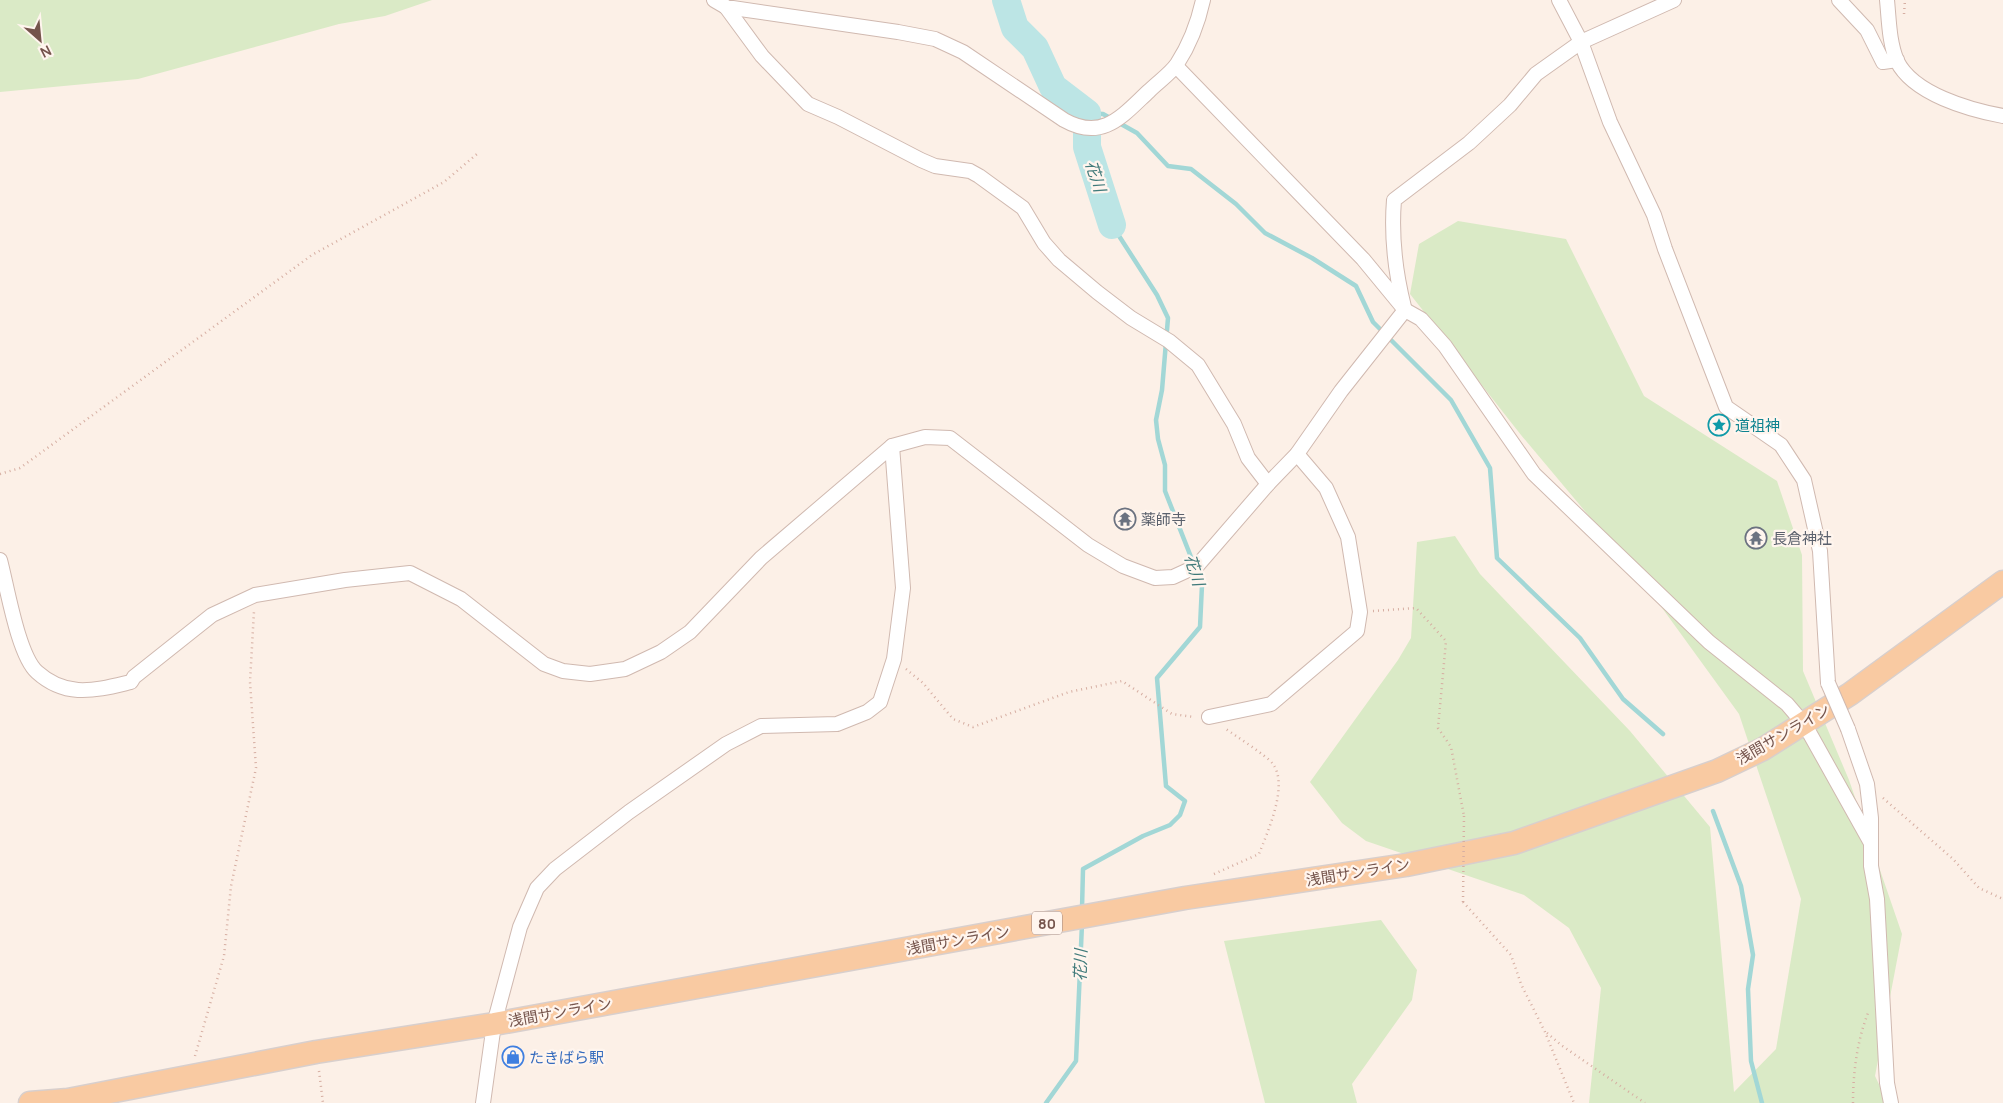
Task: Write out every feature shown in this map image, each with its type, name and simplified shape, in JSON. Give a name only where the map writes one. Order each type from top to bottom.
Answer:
[{"type":"main road","name":"浅間サンライン","points":[[30,1103],[68,1100],[316,1052],[494,1024],[1184,898],[1406,865],[1514,843],[1717,771],[1763,749],[1805,725],[1850,694],[2003,582]]},
{"type":"street","points":[[714,0],[726,7],[935,39],[963,52],[1064,120],[1082,128],[1098,128],[1115,123],[1176,66],[1198,22],[1203,0]]},
{"type":"street","points":[[1559,0],[1581,42],[1610,122],[1654,215],[1665,249],[1726,407],[1781,445],[1804,480],[1820,550],[1828,683],[1848,729],[1867,784],[1882,982],[1887,1083],[1891,1103]]},
{"type":"street","points":[[1405,310],[1396,274],[1392,226],[1394,200],[1469,142],[1510,105],[1536,74],[1581,42],[1674,0]]},
{"type":"street","points":[[1839,0],[1867,30],[1883,62],[1897,60]]},
{"type":"street","points":[[1887,0],[1890,35],[1897,60],[1907,76],[1952,103],[2003,116]]},
{"type":"street","points":[[726,7],[762,56],[808,104],[935,166],[970,171],[1023,208],[1044,243],[1058,260],[1097,292],[1169,341],[1198,366],[1234,424],[1248,458],[1268,484]]},
{"type":"street","points":[[1176,66],[1362,259],[1405,310],[1421,319],[1445,346],[1534,474],[1709,642],[1787,704],[1805,725],[1871,843]]},
{"type":"street","points":[[0,560],[21,644],[35,671],[53,684],[78,690],[98,689],[131,682],[134,677],[212,615],[255,595],[345,580],[410,573],[461,599],[544,664],[562,671],[590,674],[625,669],[661,652],[690,632],[762,558],[892,446],[925,437],[950,438],[1088,545],[1123,566],[1154,578],[1173,577],[1197,566],[1268,484],[1297,454],[1341,391],[1405,310]]},
{"type":"street","points":[[483,1103],[494,1024],[520,927],[537,888],[555,869],[628,812],[726,744],[752,730],[761,726],[837,724],[867,712],[880,702],[894,659],[903,588],[892,446]]},
{"type":"street","points":[[1209,717],[1271,704],[1357,631],[1360,612],[1348,537],[1326,488],[1297,454]]},
{"type":"path","points":[[0,474],[20,468],[312,255],[444,182],[477,154]]},
{"type":"path","points":[[189,1078],[224,956],[231,886],[256,768],[250,682],[255,595]]},
{"type":"path","points":[[1360,612],[1416,608],[1446,641],[1438,728],[1451,747],[1464,816],[1463,902],[1512,956],[1521,984],[1545,1032],[1574,1103]]},
{"type":"path","points":[[894,659],[922,683],[953,719],[973,727],[1069,692],[1122,680],[1172,714],[1192,718],[1209,717],[1274,764],[1278,780],[1278,804],[1259,854],[1209,876]]},
{"type":"path","points":[[1867,784],[1953,858],[1979,888],[2003,899]]},
{"type":"path","points":[[1853,1103],[1853,1077],[1864,1024],[1882,982]]},
{"type":"path","points":[[1545,1032],[1560,1045],[1645,1103]]},
{"type":"path","points":[[316,1052],[324,1103]]},
{"type":"green space","points":[[0,0],[432,0],[385,16],[339,24],[138,79],[0,92]]},
{"type":"green space","points":[[1458,221],[1566,239],[1644,396],[1777,481],[1802,555],[1803,671],[1849,780],[1902,934],[1875,1076],[1888,1103],[1589,1103],[1601,988],[1569,928],[1524,895],[1366,841],[1342,823],[1310,782],[1398,660],[1411,638],[1417,542],[1455,536],[1480,574],[1630,731],[1710,827],[1734,1092],[1776,1049],[1801,899],[1739,714],[1636,572],[1521,435],[1410,294],[1419,244]]},
{"type":"green space","points":[[1381,920],[1417,970],[1412,1000],[1352,1084],[1357,1103],[1265,1103],[1224,941]]},
{"type":"waterway","name":"花川","points":[[1006,0],[1015,28],[1035,48],[1053,87],[1087,113],[1087,147],[1112,225]]},
{"type":"waterway","points":[[1087,113],[1103,114],[1137,133],[1168,166],[1191,169],[1236,204],[1265,233],[1312,258],[1356,286],[1373,322],[1451,400],[1490,468],[1497,558],[1580,638],[1623,699],[1663,734]]},
{"type":"waterway","name":"花川","points":[[1082,909],[1083,869],[1143,836],[1170,825],[1180,815],[1185,801],[1166,786],[1157,678],[1200,627],[1202,585],[1165,491],[1165,465],[1158,439],[1156,420],[1162,390],[1168,318],[1157,295],[1112,225]]},
{"type":"waterway","points":[[1713,811],[1741,886],[1753,955],[1748,989],[1751,1061],[1762,1103]]},
{"type":"waterway","name":"花川","points":[[1046,1103],[1076,1061],[1082,924]]},
{"type":"place","name":"道祖神","points":[[1719,425]]},
{"type":"place","name":"薬師寺","points":[[1125,519]]},
{"type":"place","name":"長倉神社","points":[[1756,538]]},
{"type":"place","name":"たきばら駅","points":[[513,1057]]}]
